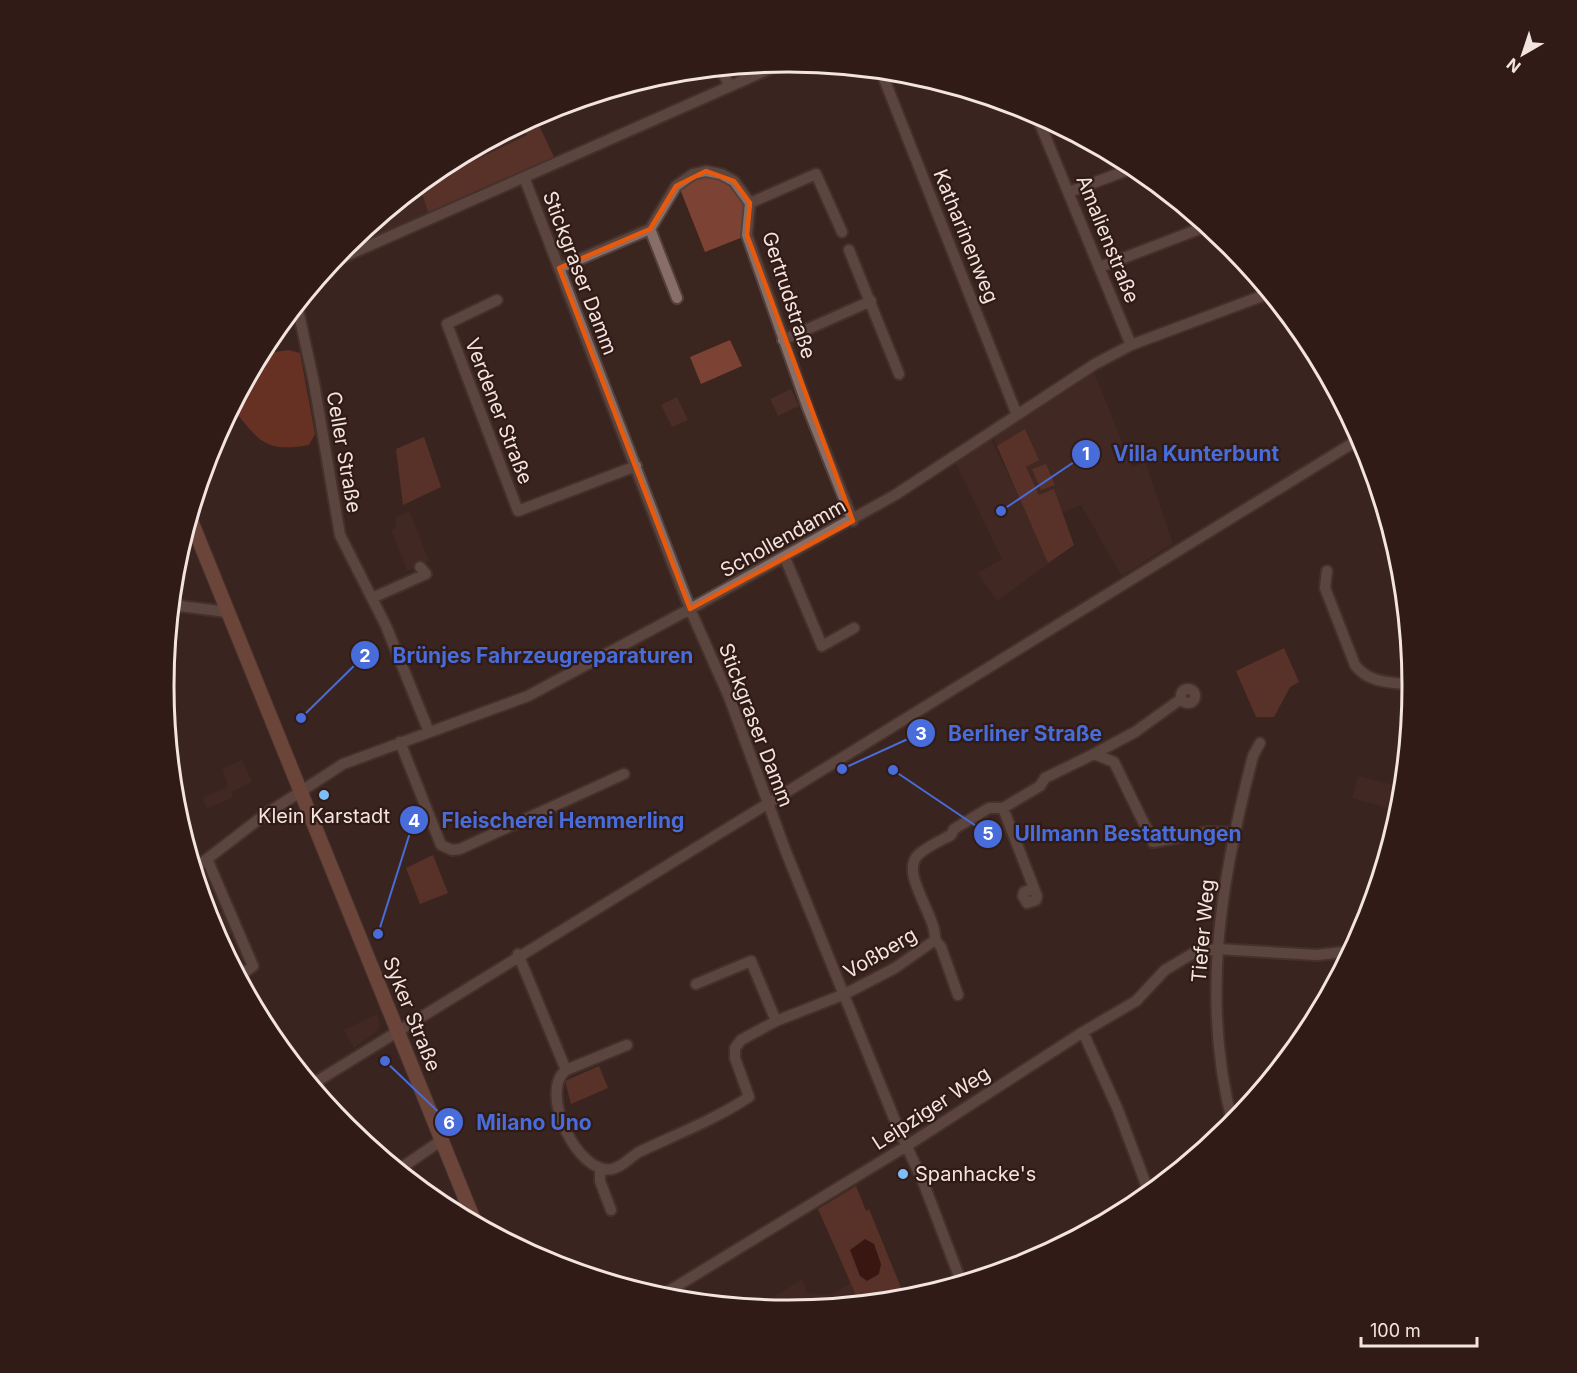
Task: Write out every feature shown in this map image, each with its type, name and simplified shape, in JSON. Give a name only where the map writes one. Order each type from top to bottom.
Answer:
[{"type":"main road","name":"Syker Straße","points":[[194,529],[471,1213]]},
{"type":"street","points":[[354,252],[760,73]]},
{"type":"street","points":[[724,75],[729,86]]},
{"type":"street","name":"Katharinenweg","points":[[884,80],[1017,415]]},
{"type":"street","name":"Amalienstraße","points":[[1042,127],[1131,345]]},
{"type":"street","points":[[559,268],[650,229],[676,186],[693,174],[706,171],[721,174],[734,181],[750,203],[816,174],[842,232]]},
{"type":"street","points":[[1070,192],[1123,172]]},
{"type":"street","name":"Stickgraser Damm","points":[[524,177],[690,609],[729,697],[768,805],[898,1128],[908,1145],[959,1276]]},
{"type":"street","name":"Gertrudstraße","points":[[750,203],[747,235],[783,340],[853,521]]},
{"type":"street","points":[[650,229],[677,298]]},
{"type":"street","points":[[1100,267],[1199,229]]},
{"type":"street","points":[[849,250],[899,374]]},
{"type":"street","name":"Schollendamm","points":[[201,864],[299,790],[343,764],[528,696],[853,521],[1080,373],[1131,345],[1263,296]]},
{"type":"street","name":"Verdener Straße","points":[[496,300],[447,324],[518,511],[636,466]]},
{"type":"street","points":[[783,340],[871,301]]},
{"type":"street","name":"Celler Straße","points":[[299,315],[314,383],[340,535],[372,598],[429,732]]},
{"type":"street","points":[[317,1081],[519,954],[768,805],[1353,443]]},
{"type":"street","points":[[785,558],[822,646],[854,628]]},
{"type":"street","points":[[372,598],[426,574],[420,567]]},
{"type":"street","points":[[1328,571],[1325,588],[1355,665],[1362,674],[1373,680],[1403,684]]},
{"type":"street","points":[[179,606],[227,612]]},
{"type":"street","name":"Voßberg","points":[[600,1168],[613,1169],[622,1165],[638,1153],[724,1114],[749,1097],[735,1058],[735,1048],[741,1040],[776,1021],[845,994],[895,968],[936,940],[936,929],[913,879],[914,859],[951,835],[954,829],[989,808],[1003,808],[1040,786],[1045,778],[1135,732],[1181,699]]},
{"type":"street","points":[[1116,740],[1114,762],[1153,842],[1208,832],[1234,832]]},
{"type":"street","points":[[400,742],[441,844],[452,850],[460,849],[624,774]]},
{"type":"street","name":"Tiefer Weg","points":[[1231,1113],[1215,1012],[1218,949],[1224,883],[1234,832],[1253,756],[1260,743]]},
{"type":"street","points":[[1094,754],[1114,762]]},
{"type":"street","points":[[1003,808],[1032,877],[1033,889]]},
{"type":"street","points":[[207,859],[253,966],[245,972]]},
{"type":"street","points":[[936,940],[941,947],[958,995]]},
{"type":"street","name":"Leipziger Weg","points":[[671,1289],[908,1145],[1083,1032],[1136,1001],[1165,970],[1179,960],[1197,951],[1218,949],[1317,956],[1343,952]]},
{"type":"street","points":[[519,954],[566,1070]]},
{"type":"street","points":[[696,984],[751,961],[776,1021]]},
{"type":"street","points":[[1083,1032],[1118,1110],[1146,1186]]},
{"type":"street","points":[[611,1210],[600,1181],[600,1168],[574,1146],[562,1123],[557,1088],[561,1074],[566,1070],[627,1045]]},
{"type":"street","points":[[404,1166],[442,1140]]},
{"type":"highlighted area","points":[[706,171],[734,181],[750,203],[747,235],[853,521],[690,609],[559,268],[650,229],[676,186]]},
{"type":"shaded area","points":[[539,125],[555,159],[429,215],[422,193],[460,167],[527,135],[525,131]]},
{"type":"shaded area","points":[[525,131],[527,135],[460,167],[517,135]]},
{"type":"shaded area","points":[[705,176],[719,178],[736,188],[743,204],[744,214],[743,237],[705,252],[680,189],[693,179]]},
{"type":"shaded area","points":[[422,193],[429,215],[362,245],[383,224]]},
{"type":"shaded area","points":[[730,340],[742,366],[701,384],[690,357]]},
{"type":"shaded area","points":[[289,350],[300,353],[315,434],[309,445],[282,447],[264,442],[237,414],[273,352]]},
{"type":"shaded area","points":[[1094,372],[1132,467],[1145,462],[1173,543],[1122,576],[1081,505],[1061,513],[1074,545],[997,601],[978,573],[1002,559],[955,462],[991,439],[1015,489],[993,437]]},
{"type":"shaded area","points":[[791,389],[799,406],[778,416],[770,399]]},
{"type":"shaded area","points":[[677,397],[688,420],[672,427],[661,405]]},
{"type":"shaded area","points":[[1025,429],[1039,460],[1026,467],[1039,495],[1054,489],[1074,545],[1048,563],[997,446]]},
{"type":"shaded area","points":[[424,437],[441,487],[403,505],[396,449]]},
{"type":"shaded area","points":[[1046,464],[1055,485],[1041,490],[1032,469]]},
{"type":"shaded area","points":[[409,511],[429,561],[407,571],[391,530],[396,528],[396,517]]},
{"type":"shaded area","points":[[1284,648],[1299,682],[1290,687],[1274,717],[1256,717],[1236,671]]},
{"type":"shaded area","points":[[242,760],[252,782],[231,792],[233,797],[207,809],[202,798],[226,788],[227,782],[222,769]]},
{"type":"shaded area","points":[[1358,776],[1395,785],[1390,809],[1352,798]]},
{"type":"shaded area","points":[[433,855],[448,893],[420,904],[406,868]]},
{"type":"shaded area","points":[[224,911],[233,933],[227,935],[218,913]]},
{"type":"shaded area","points":[[377,1014],[380,1025],[377,1031],[354,1048],[344,1030]]},
{"type":"shaded area","points":[[599,1066],[608,1088],[571,1104],[565,1081]]},
{"type":"shaded area","points":[[856,1186],[866,1211],[869,1209],[902,1290],[857,1297],[818,1209]]},
{"type":"shaded area","points":[[865,1239],[874,1244],[881,1264],[879,1274],[867,1281],[860,1276],[850,1250]]},
{"type":"shaded area","points":[[802,1279],[807,1293],[831,1295],[852,1282],[858,1297],[829,1300],[769,1301]]},
{"type":"place","name":"Villa Kunterbunt","points":[[1001,511]]},
{"type":"place","name":"Brünjes Fahrzeugreparaturen","points":[[301,718]]},
{"type":"place","name":"Berliner Straße","points":[[842,769]]},
{"type":"place","name":"Ullmann Bestattungen","points":[[893,770]]},
{"type":"place","name":"Klein Karstadt","points":[[324,795]]},
{"type":"place","name":"Fleischerei Hemmerling","points":[[378,934]]},
{"type":"place","name":"Milano Uno","points":[[385,1061]]},
{"type":"place","name":"Spanhacke's","points":[[903,1174]]}]
